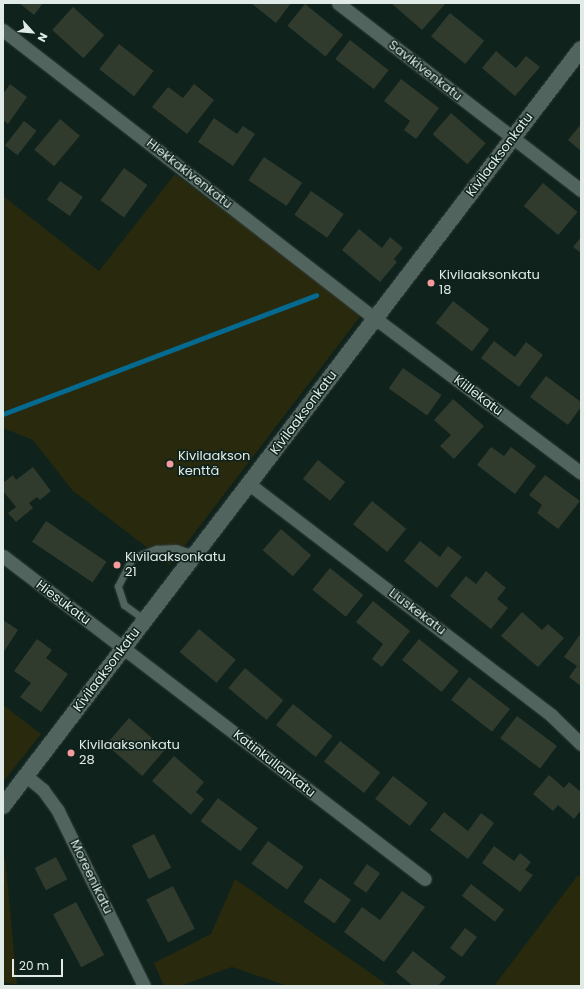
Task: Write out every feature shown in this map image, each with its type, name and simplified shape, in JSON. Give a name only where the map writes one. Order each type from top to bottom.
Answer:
[{"type":"street","name":"Savikivenkatu","points":[[338,3],[581,190]]},
{"type":"street","name":"Hiekkakivenkatu","points":[[3,30],[376,319]]},
{"type":"street","name":"Kivilaaksonkatu","points":[[3,806],[581,49]]},
{"type":"street","name":"Kiillekatu","points":[[376,319],[581,473]]},
{"type":"street","name":"Liuskekatu","points":[[249,484],[552,716],[581,744]]},
{"type":"street","name":"Hiesukatu","points":[[3,556],[124,648]]},
{"type":"street","name":"Katinkullankatu","points":[[124,648],[425,879]]},
{"type":"street","name":"Moreenikatu","points":[[26,776],[43,790],[58,811],[144,986]]},
{"type":"lane","points":[[145,620],[124,605],[118,586],[132,558],[156,549],[176,548],[196,554]]},
{"type":"shaded area","points":[[175,174],[362,314],[170,565],[72,490],[33,440],[3,428],[3,196],[99,271]]},
{"type":"shaded area","points":[[3,705],[41,734],[3,782]]},
{"type":"shaded area","points":[[5,857],[17,985],[3,982],[3,860]]},
{"type":"shaded area","points":[[578,875],[581,877],[581,986],[494,986]]},
{"type":"shaded area","points":[[235,879],[389,986],[288,986],[232,967],[180,986],[164,986],[154,963],[211,934]]},
{"type":"building","points":[[19,3],[43,3],[34,15]]},
{"type":"building","points":[[251,3],[291,3],[276,23]]},
{"type":"building","points":[[391,3],[446,3],[422,30]]},
{"type":"building","points":[[305,4],[343,35],[325,57],[287,26]]},
{"type":"building","points":[[73,7],[104,35],[83,58],[52,30]]},
{"type":"building","points":[[450,13],[484,41],[465,64],[431,36]]},
{"type":"building","points":[[350,40],[389,70],[374,89],[335,59]]},
{"type":"building","points":[[119,44],[154,71],[134,96],[99,69]]},
{"type":"building","points":[[496,51],[516,68],[526,56],[540,67],[515,96],[482,68]]},
{"type":"building","points":[[401,79],[439,108],[416,139],[404,130],[410,121],[384,101]]},
{"type":"building","points":[[10,84],[27,97],[8,124],[3,120],[3,94]]},
{"type":"building","points":[[194,84],[214,100],[187,134],[152,107],[168,87],[183,98]]},
{"type":"building","points":[[451,113],[486,143],[467,164],[433,134]]},
{"type":"building","points":[[214,118],[237,134],[243,126],[255,134],[233,166],[198,142]]},
{"type":"building","points":[[60,119],[80,136],[54,166],[34,150]]},
{"type":"building","points":[[24,121],[37,131],[18,155],[5,145]]},
{"type":"building","points":[[581,124],[581,151],[568,140]]},
{"type":"building","points":[[264,157],[302,183],[286,206],[248,180]]},
{"type":"building","points":[[124,168],[147,185],[124,217],[100,200]]},
{"type":"building","points":[[60,181],[83,197],[70,216],[47,200]]},
{"type":"building","points":[[543,183],[577,212],[558,235],[524,206]]},
{"type":"building","points":[[311,191],[344,214],[327,238],[294,215]]},
{"type":"building","points":[[359,229],[382,248],[390,237],[403,248],[394,259],[397,262],[380,282],[342,250]]},
{"type":"building","points":[[581,237],[581,253],[573,247]]},
{"type":"building","points":[[453,301],[489,329],[472,351],[436,323]]},
{"type":"building","points":[[494,341],[515,357],[526,342],[543,355],[519,387],[481,358]]},
{"type":"building","points":[[403,368],[442,395],[427,415],[389,388]]},
{"type":"building","points":[[546,376],[581,402],[581,407],[568,425],[530,397]]},
{"type":"building","points":[[453,399],[484,426],[454,459],[440,446],[451,435],[434,420]]},
{"type":"building","points":[[491,447],[504,456],[511,447],[536,466],[515,494],[477,465]]},
{"type":"building","points":[[318,460],[345,482],[330,501],[303,479]]},
{"type":"building","points":[[33,467],[51,491],[40,500],[37,497],[29,503],[33,508],[16,522],[8,513],[16,507],[3,491],[3,483],[13,475],[16,480]]},
{"type":"building","points":[[545,475],[580,501],[558,529],[537,513],[542,505],[529,495]]},
{"type":"building","points":[[372,501],[406,529],[387,552],[353,524]]},
{"type":"building","points":[[46,521],[107,562],[93,583],[32,542]]},
{"type":"building","points":[[281,529],[311,555],[293,576],[263,550]]},
{"type":"building","points":[[420,541],[440,557],[448,546],[462,557],[437,588],[404,561]]},
{"type":"building","points":[[330,568],[363,595],[346,617],[312,590]]},
{"type":"building","points":[[486,571],[506,588],[497,599],[508,608],[491,629],[450,596],[466,576],[476,584]]},
{"type":"building","points":[[373,601],[410,631],[382,667],[372,659],[383,644],[356,622]]},
{"type":"building","points":[[522,612],[542,630],[548,624],[564,638],[538,667],[501,636]]},
{"type":"building","points":[[3,620],[18,630],[3,653]]},
{"type":"building","points":[[199,629],[236,660],[216,683],[180,652]]},
{"type":"building","points":[[581,633],[581,686],[569,677],[577,666],[564,657]]},
{"type":"building","points":[[37,639],[52,650],[46,658],[68,674],[41,712],[20,697],[31,683],[14,671]]},
{"type":"building","points":[[419,639],[459,671],[442,692],[402,660]]},
{"type":"building","points":[[245,668],[283,700],[267,720],[228,688]]},
{"type":"building","points":[[469,677],[510,709],[492,732],[451,700]]},
{"type":"building","points":[[293,704],[333,736],[316,757],[276,725]]},
{"type":"building","points":[[517,716],[557,746],[540,768],[500,738]]},
{"type":"building","points":[[129,718],[165,749],[142,776],[106,744]]},
{"type":"building","points":[[340,741],[380,772],[364,793],[324,761]]},
{"type":"building","points":[[174,756],[204,782],[196,792],[204,799],[191,815],[152,781]]},
{"type":"building","points":[[549,775],[564,788],[569,782],[581,792],[581,810],[574,819],[558,805],[553,811],[533,794]]},
{"type":"building","points":[[393,776],[428,803],[410,826],[375,799]]},
{"type":"building","points":[[218,798],[258,828],[240,851],[201,821]]},
{"type":"building","points":[[444,812],[468,831],[481,813],[494,823],[468,859],[430,830]]},
{"type":"building","points":[[154,834],[171,868],[149,879],[132,845]]},
{"type":"building","points":[[268,841],[304,867],[287,890],[252,864]]},
{"type":"building","points":[[494,846],[514,861],[520,853],[531,862],[525,870],[533,875],[520,892],[482,863]]},
{"type":"building","points":[[56,857],[67,879],[46,890],[35,868]]},
{"type":"building","points":[[367,864],[380,873],[366,893],[353,884]]},
{"type":"building","points":[[320,878],[351,900],[334,924],[303,902]]},
{"type":"building","points":[[471,884],[504,910],[495,922],[462,896]]},
{"type":"building","points":[[173,886],[195,929],[168,942],[146,900]]},
{"type":"building","points":[[402,891],[425,907],[384,962],[344,932],[362,907],[380,920]]},
{"type":"building","points":[[76,902],[104,955],[81,967],[53,914]]},
{"type":"building","points":[[465,928],[477,937],[462,957],[450,948]]},
{"type":"building","points":[[413,951],[446,977],[438,986],[413,986],[396,972]]},
{"type":"waterway","points":[[3,414],[316,295]]},
{"type":"place","name":"Kivilaaksonkatu 18","points":[[431,283]]},
{"type":"place","name":"Kivilaakson kenttä","points":[[170,464]]},
{"type":"place","name":"Kivilaaksonkatu 21","points":[[117,565]]},
{"type":"place","name":"Kivilaaksonkatu 28","points":[[71,753]]}]
